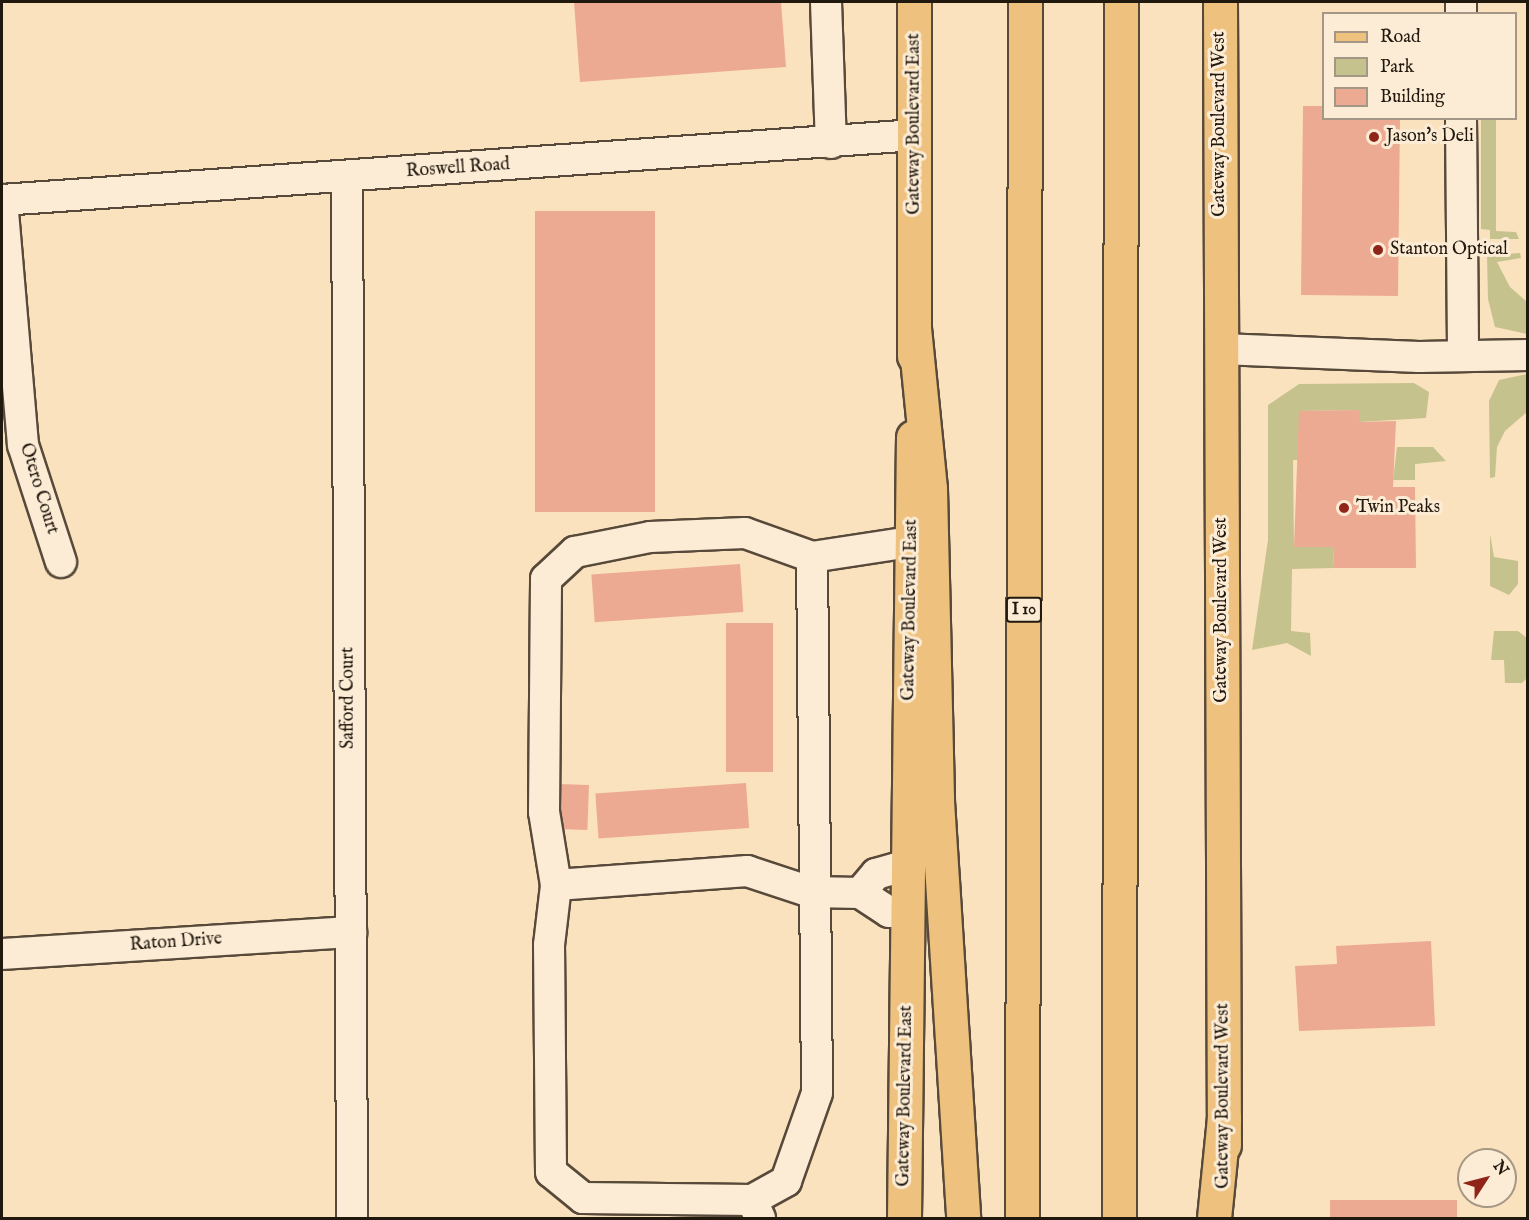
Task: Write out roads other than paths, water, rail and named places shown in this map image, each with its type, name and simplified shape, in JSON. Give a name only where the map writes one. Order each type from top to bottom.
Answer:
[{"type":"main road","name":"Gateway Boulevard East","points":[[904,1218],[908,865],[921,540],[914,328],[915,2]]},
{"type":"main road","name":"I 10","points":[[1022,1218],[1025,2]]},
{"type":"main road","points":[[1119,1218],[1121,2]]},
{"type":"main road","name":"Gateway Boulevard West","points":[[1220,2],[1224,1218]]},
{"type":"main road","points":[[921,540],[963,1218]]},
{"type":"main road","points":[[1214,1218],[1224,1117]]},
{"type":"street","points":[[826,2],[831,143]]},
{"type":"street","points":[[1461,120],[1463,356]]},
{"type":"street","name":"Roswell Road","points":[[2,200],[831,143],[915,135]]},
{"type":"street","name":"Safford Court","points":[[347,177],[352,1218]]},
{"type":"street","name":"Otero Court","points":[[2,200],[23,445],[61,562]]},
{"type":"street","points":[[1221,349],[1463,356],[1527,355]]},
{"type":"street","points":[[812,557],[812,892],[818,1093],[786,1181],[756,1209],[583,1198],[551,1172],[549,945],[556,885],[544,812],[546,579],[575,552],[650,537],[745,533],[812,557],[921,540]]},
{"type":"street","points":[[860,892],[876,874],[908,865]]},
{"type":"street","points":[[556,885],[747,871],[812,892],[860,892],[889,912],[908,912]]},
{"type":"street","name":"Raton Drive","points":[[2,954],[351,932]]},
{"type":"place","name":"Jason's Deli","points":[[1374,137]]},
{"type":"place","name":"Stanton Optical","points":[[1378,250]]},
{"type":"place","name":"Twin Peaks","points":[[1344,508]]}]
